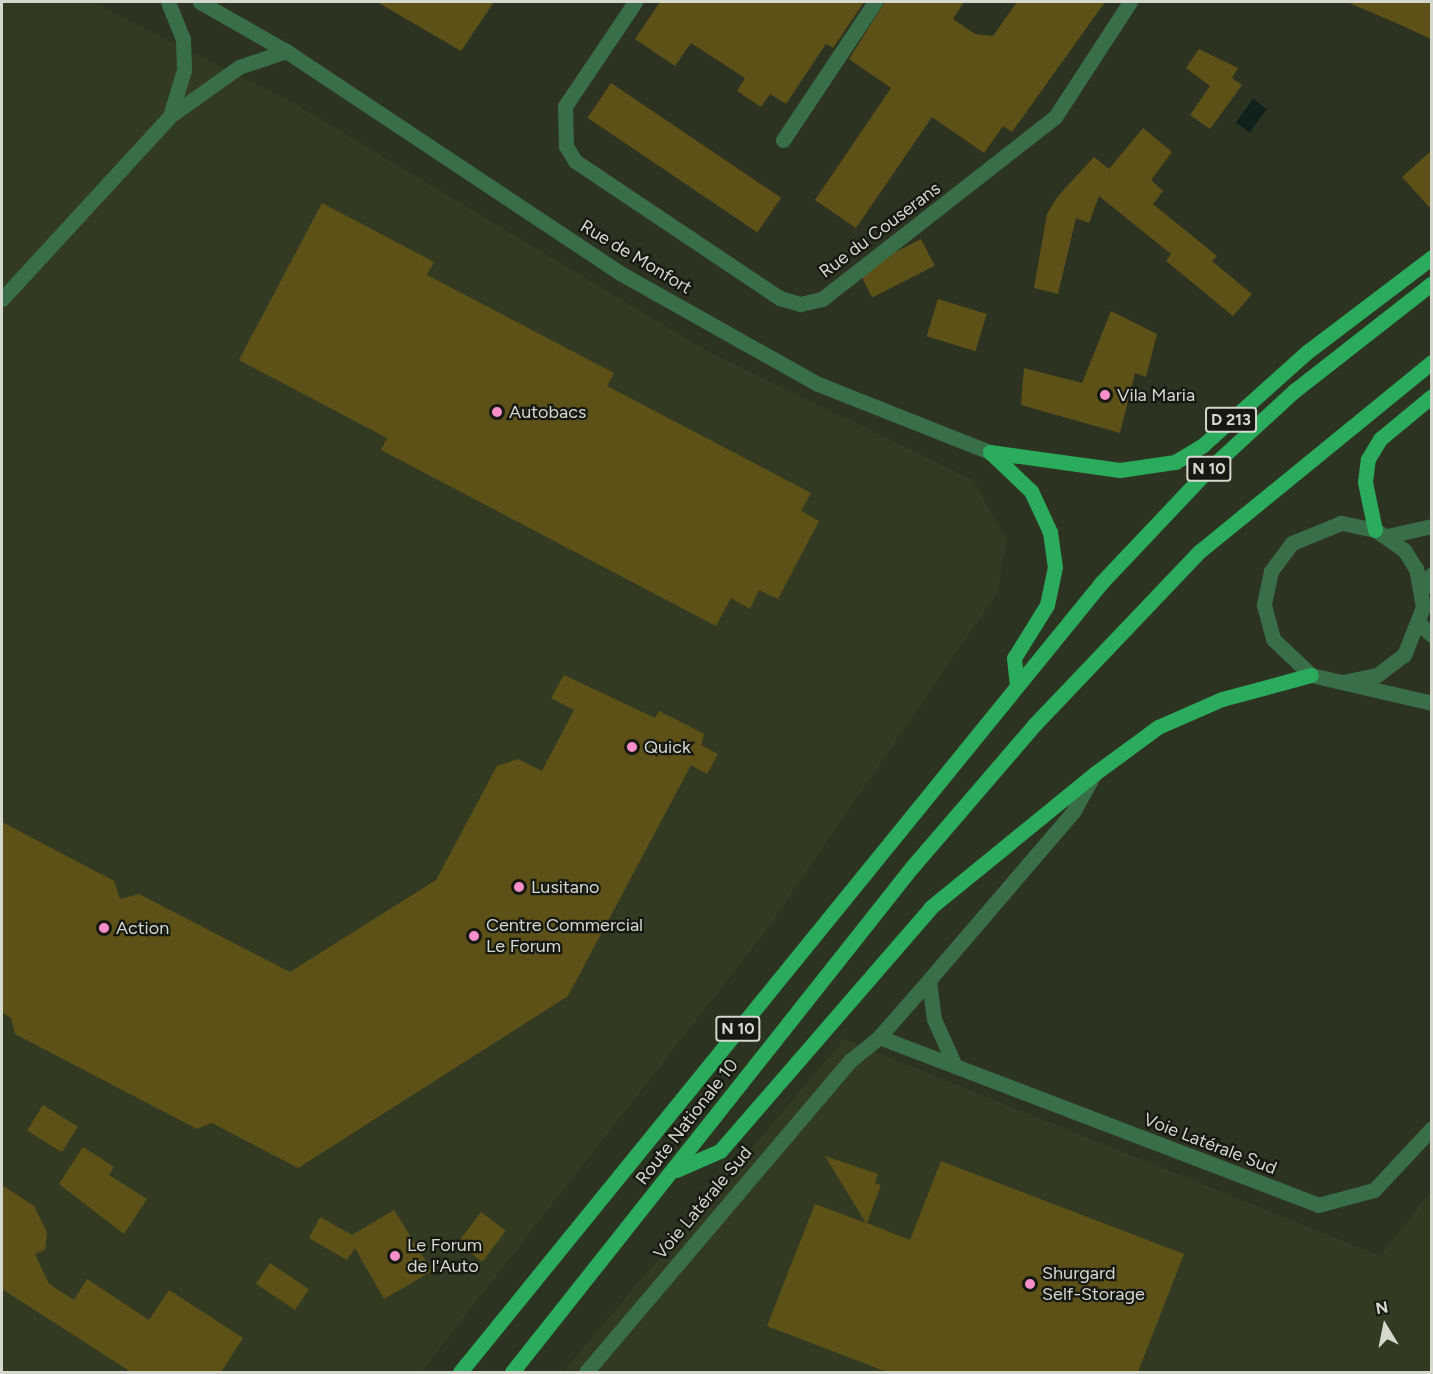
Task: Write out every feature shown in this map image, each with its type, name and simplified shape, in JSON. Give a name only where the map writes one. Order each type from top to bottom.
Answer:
[{"type":"main road","name":"D 213","points":[[990,452],[1120,470],[1175,462],[1203,445],[1307,352],[1431,257]]},
{"type":"main road","name":"N 10","points":[[460,1372],[1101,583],[1208,470],[1294,391],[1431,284]]},
{"type":"main road","name":"Route Nationale 10","points":[[512,1372],[674,1171],[912,867],[1035,724],[1200,551],[1431,362]]},
{"type":"main road","points":[[1381,533],[1365,482],[1368,459],[1380,439],[1431,396]]},
{"type":"main road","name":"D 213","points":[[990,452],[1035,499],[1050,532],[1055,567],[1047,605],[1014,658],[1017,686]]},
{"type":"main road","points":[[674,1171],[720,1151],[930,907],[1094,774],[1158,727],[1222,699],[1311,675]]},
{"type":"street","points":[[168,2],[183,39],[184,70],[170,116]]},
{"type":"street","name":"D 213","points":[[200,2],[286,51]]},
{"type":"street","name":"Rue du Couserans","points":[[635,2],[565,106],[566,146],[585,167],[780,298],[800,304],[822,299],[1055,117],[1130,2]]},
{"type":"street","points":[[783,140],[875,2]]},
{"type":"street","points":[[2,299],[170,116],[239,67],[286,51]]},
{"type":"street","name":"Rue de Monfort","points":[[286,51],[620,273],[818,384],[990,452]]},
{"type":"street","points":[[1428,700],[1311,675],[1283,654],[1267,623],[1271,571],[1292,543],[1323,526],[1381,533],[1431,526]]},
{"type":"street","points":[[1344,682],[1391,666],[1426,630],[1422,590],[1404,550],[1381,533]]},
{"type":"street","points":[[1422,590],[1431,574]]},
{"type":"street","name":"Voie Latérale Sud","points":[[586,1372],[851,1060],[879,1037],[1073,812],[1094,774]]},
{"type":"street","points":[[929,980],[934,1019],[955,1066]]},
{"type":"street","name":"Voie Latérale Sud","points":[[879,1037],[1318,1205],[1374,1190],[1431,1128]]},
{"type":"shaded area","points":[[2,2],[92,2],[294,103],[705,350],[973,480],[1007,540],[997,593],[765,932],[421,1372],[2,1372]]},
{"type":"shaded area","points":[[844,1039],[1380,1256],[1431,1192],[1431,1372],[563,1372]]},
{"type":"water","points":[[1253,99],[1267,109],[1250,132],[1236,122]]},
{"type":"building","points":[[377,2],[494,2],[461,51]]},
{"type":"building","points":[[660,2],[864,2],[833,48],[826,44],[786,104],[770,94],[761,107],[737,91],[745,78],[691,43],[675,66],[635,39]]},
{"type":"building","points":[[885,2],[964,2],[953,19],[975,34],[993,36],[1017,2],[1105,2],[1012,132],[1003,126],[984,153],[932,117],[856,228],[815,200],[891,88],[849,59]]},
{"type":"building","points":[[1347,2],[1431,2],[1431,39],[1403,26]]},
{"type":"building","points":[[1199,49],[1238,68],[1232,78],[1242,85],[1210,129],[1190,115],[1210,86],[1186,68]]},
{"type":"building","points":[[611,83],[781,198],[757,232],[588,118]]},
{"type":"building","points":[[1143,128],[1172,152],[1151,180],[1163,191],[1153,204],[1217,256],[1212,261],[1252,294],[1233,316],[1166,261],[1171,254],[1099,196],[1089,223],[1076,218],[1058,294],[1034,288],[1047,214],[1058,196],[1094,157],[1109,169]]},
{"type":"building","points":[[1431,151],[1431,209],[1402,177]]},
{"type":"building","name":"Autobacs","points":[[322,203],[434,262],[427,275],[614,373],[607,386],[811,493],[801,511],[819,521],[778,599],[759,590],[750,609],[731,598],[716,626],[381,450],[387,438],[239,360]]},
{"type":"building","points":[[921,239],[935,266],[872,298],[859,271]]},
{"type":"building","points":[[938,299],[987,314],[975,351],[927,336]]},
{"type":"building","points":[[1111,311],[1157,334],[1146,377],[1135,373],[1120,433],[1021,405],[1024,368],[1082,383]]},
{"type":"building","name":"Centre Commercial Le Forum","points":[[564,675],[655,718],[659,711],[683,723],[704,734],[701,745],[718,754],[707,774],[691,765],[568,996],[298,1168],[212,1123],[197,1129],[15,1034],[11,1018],[2,1012],[2,822],[114,881],[120,899],[139,894],[290,972],[436,880],[497,766],[518,759],[542,771],[574,710],[551,698]]},
{"type":"building","points":[[43,1105],[78,1127],[62,1152],[27,1130]]},
{"type":"building","points":[[83,1147],[114,1167],[109,1175],[147,1199],[124,1234],[59,1184]]},
{"type":"building","points":[[825,1156],[878,1174],[875,1183],[881,1185],[867,1223],[910,1240],[941,1161],[1184,1254],[1138,1372],[887,1372],[767,1326],[815,1204],[866,1223]]},
{"type":"building","points":[[2,1185],[34,1206],[47,1232],[45,1250],[35,1254],[49,1284],[74,1300],[87,1279],[149,1320],[169,1290],[243,1338],[221,1372],[131,1372],[2,1289]]},
{"type":"building","points":[[394,1210],[432,1271],[384,1299],[355,1248],[347,1260],[309,1238],[320,1217],[352,1235]]},
{"type":"building","points":[[481,1212],[506,1231],[482,1262],[458,1243]]},
{"type":"building","points":[[270,1263],[309,1289],[295,1310],[256,1284]]},
{"type":"place","name":"Vila Maria","points":[[1105,395]]},
{"type":"place","name":"Autobacs","points":[[497,412]]},
{"type":"place","name":"Quick","points":[[632,747]]},
{"type":"place","name":"Lusitano","points":[[519,887]]},
{"type":"place","name":"Action","points":[[104,928]]},
{"type":"place","name":"Centre Commercial Le Forum","points":[[474,936]]},
{"type":"place","name":"Le Forum de l'Auto","points":[[395,1256]]},
{"type":"place","name":"Shurgard Self-Storage","points":[[1030,1284]]}]
